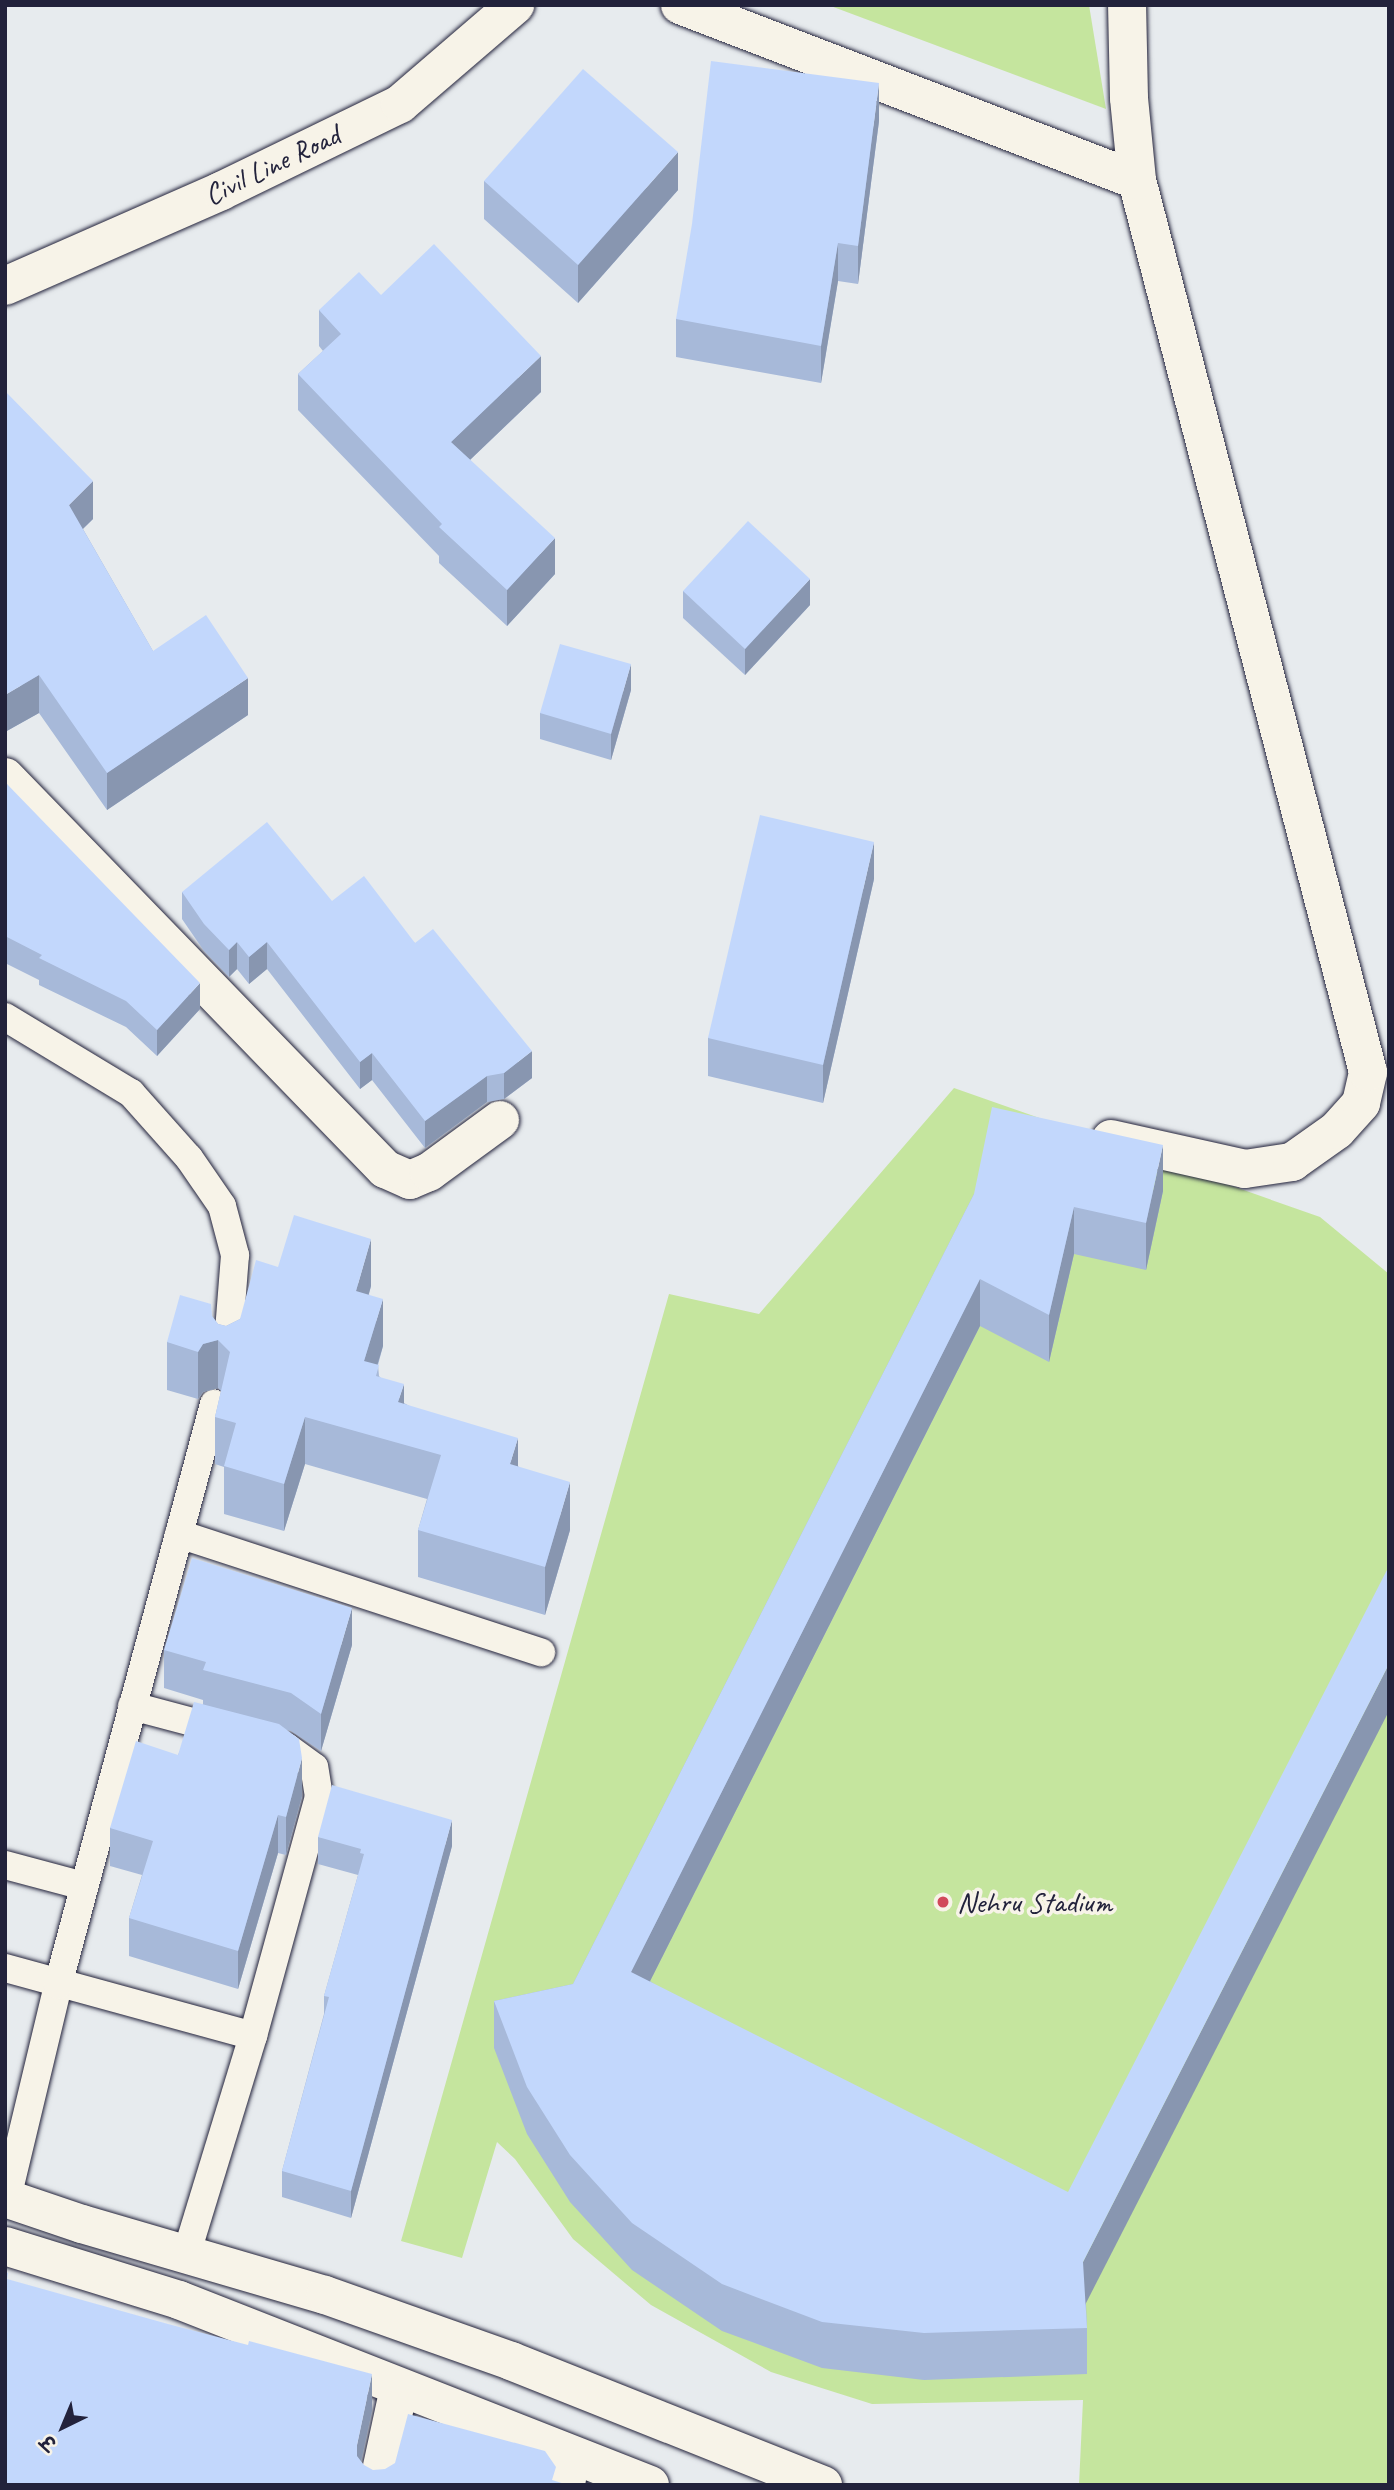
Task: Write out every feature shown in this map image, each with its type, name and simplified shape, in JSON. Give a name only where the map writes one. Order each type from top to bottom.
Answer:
[{"type":"street","name":"Civil Line Road","points":[[5,286],[221,191],[400,104],[515,5]]},
{"type":"street","points":[[680,5],[1137,180]]},
{"type":"street","points":[[1074,1131],[1245,1169],[1292,1162],[1337,1130],[1361,1103],[1368,1072],[1137,180],[1129,98],[1127,5]]},
{"type":"street","points":[[5,777],[385,1169],[410,1180],[420,1176],[500,1120]]},
{"type":"street","points":[[6,2198],[82,2224],[187,2252],[325,2295],[511,2361],[823,2485]]},
{"type":"street","points":[[5,2246],[180,2300],[400,2388],[568,2470],[650,2485]]},
{"type":"street","points":[[378,2485],[400,2388]]},
{"type":"lane","points":[[5,1017],[131,1093],[189,1158],[222,1206],[235,1255],[227,1357]]},
{"type":"lane","points":[[6,2198],[58,1985],[214,1404]]},
{"type":"lane","points":[[179,1534],[541,1653]]},
{"type":"lane","points":[[132,1706],[286,1747],[314,1767],[319,1797],[253,2036],[187,2252]]},
{"type":"lane","points":[[5,1865],[84,1886]]},
{"type":"lane","points":[[5,1968],[58,1985],[253,2036]]},
{"type":"green space","points":[[828,5],[1089,5],[1106,109]]},
{"type":"green space","name":"Nehru Stadium","points":[[954,1088],[1320,1217],[1389,1274],[1389,2485],[1079,2485],[1083,2400],[872,2404],[771,2372],[651,2305],[573,2239],[515,2159],[497,2142],[462,2258],[401,2241],[669,1294],[759,1314]]},
{"type":"building","points":[[711,61],[879,83],[858,246],[838,243],[821,346],[676,319],[692,224]]},
{"type":"building","points":[[583,69],[678,152],[578,265],[484,181]]},
{"type":"building","points":[[434,244],[541,356],[451,442],[555,538],[507,590],[439,527],[442,524],[298,374],[341,334],[319,310],[359,272],[381,295]]},
{"type":"building","points":[[5,391],[93,481],[69,505],[153,651],[206,615],[248,678],[107,773],[39,675],[5,695]]},
{"type":"building","points":[[748,521],[810,579],[745,649],[683,591]]},
{"type":"building","points":[[560,644],[631,664],[611,734],[540,713]]},
{"type":"building","points":[[5,782],[200,983],[157,1030],[126,1001],[39,958],[42,955],[5,936]]},
{"type":"building","points":[[760,815],[874,842],[823,1065],[708,1038]]},
{"type":"building","points":[[267,822],[332,901],[364,876],[415,943],[433,929],[532,1051],[504,1073],[487,1076],[425,1121],[372,1053],[360,1062],[267,942],[249,957],[237,942],[229,950],[204,924],[182,892]]},
{"type":"building","points":[[992,1107],[1163,1145],[1146,1223],[1074,1207],[1049,1315],[980,1279],[631,1972],[1068,2192],[1389,1566],[1389,1664],[1083,2262],[1087,2328],[924,2333],[822,2322],[722,2284],[632,2223],[570,2155],[527,2087],[494,2001],[573,1984],[974,1194]]},
{"type":"building","points":[[294,1215],[371,1239],[356,1291],[383,1299],[364,1361],[379,1365],[376,1376],[404,1384],[398,1402],[518,1438],[510,1464],[570,1482],[545,1567],[418,1530],[441,1455],[305,1417],[284,1484],[224,1466],[236,1423],[215,1417],[230,1352],[218,1340],[203,1344],[198,1352],[167,1342],[180,1295],[211,1304],[212,1316],[218,1324],[226,1326],[240,1319],[256,1260],[278,1267]]},
{"type":"building","points":[[192,1558],[352,1608],[321,1714],[291,1693],[203,1670],[206,1662],[164,1650]]},
{"type":"building","points":[[194,1702],[279,1724],[299,1739],[302,1758],[286,1817],[278,1815],[238,1951],[129,1918],[153,1841],[110,1828],[136,1741],[178,1755]]},
{"type":"building","points":[[332,1785],[452,1820],[351,2191],[282,2171],[329,1997],[324,1996],[364,1854],[360,1853],[361,1849],[318,1837]]},
{"type":"building","points":[[5,2272],[8,2273],[7,2279],[168,2324],[248,2345],[249,2341],[372,2374],[357,2456],[364,2465],[373,2470],[385,2469],[395,2463],[408,2414],[545,2451],[556,2467],[552,2480],[568,2485],[5,2485]]},
{"type":"place","name":"Nehru Stadium","points":[[943,1902]]}]
